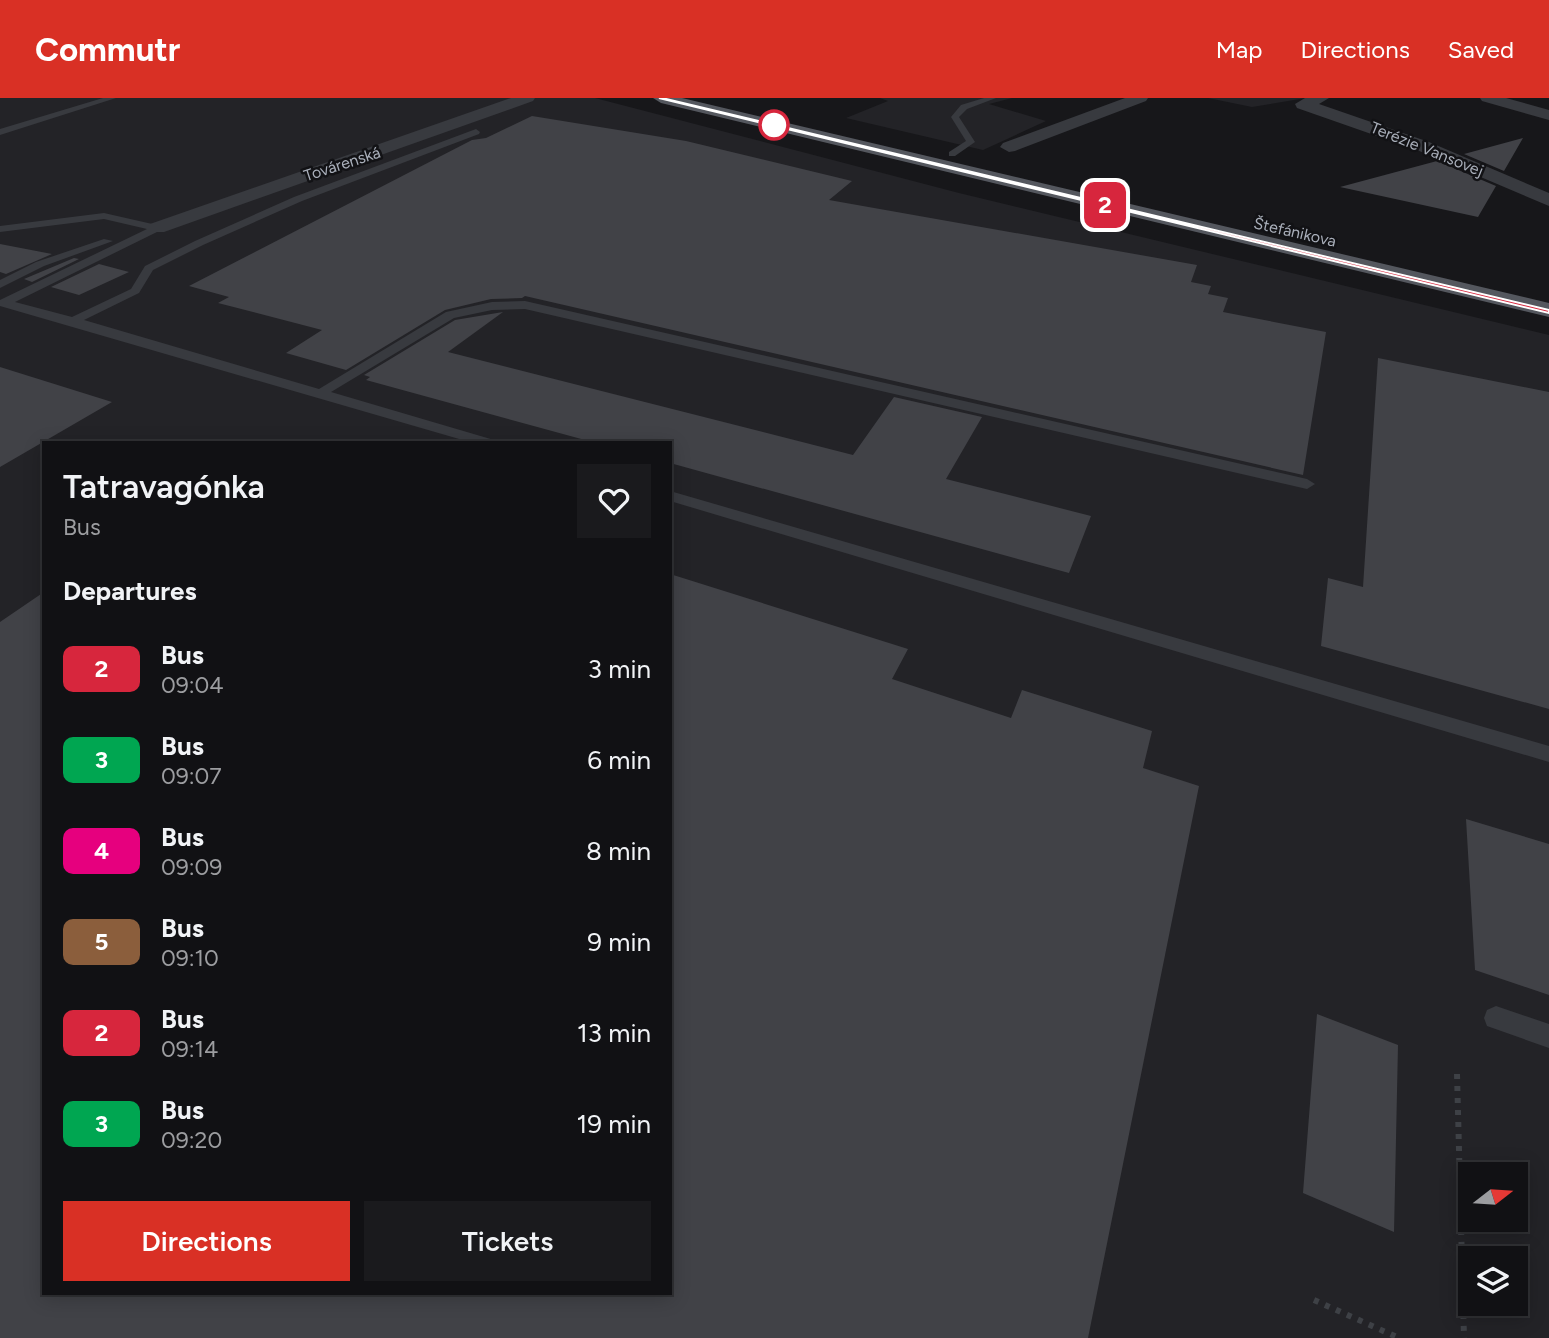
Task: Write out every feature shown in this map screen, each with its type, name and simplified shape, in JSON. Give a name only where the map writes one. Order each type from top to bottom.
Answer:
[{"type":"main road","name":"Štefánikova","points":[[662,98],[1549,310]]},
{"type":"main road","name":"Štefánikova","points":[[715,98],[1549,290]]},
{"type":"street","name":"Továrenská","points":[[157,228],[527,98]]},
{"type":"street","points":[[1009,147],[1138,98]]},
{"type":"street","name":"Terézie Vansovej","points":[[1321,98],[1297,103],[1423,146],[1549,200]]},
{"type":"street","points":[[1488,98],[1549,116]]},
{"type":"lane","points":[[0,132],[112,98]]},
{"type":"lane","points":[[952,154],[971,142],[955,117],[964,107],[992,98]]},
{"type":"lane","points":[[73,321],[135,291],[149,268],[199,243],[298,199],[476,132]]},
{"type":"lane","points":[[0,229],[104,216],[157,228]]},
{"type":"lane","points":[[0,287],[40,264],[80,249],[157,228]]},
{"type":"lane","points":[[157,228],[4,303],[482,441]]},
{"type":"lane","points":[[0,287],[22,295]]},
{"type":"lane","points":[[321,393],[450,315],[492,306],[525,305],[1307,484]]},
{"type":"lane","points":[[672,497],[1549,754]]},
{"type":"lane","points":[[1496,1018],[1549,1036]]},
{"type":"path","points":[[1457,1074],[1464,1338]]},
{"type":"path","points":[[1314,1300],[1399,1338]]},
{"type":"shaded area","points":[[0,98],[595,98],[959,193],[1549,335],[1549,1338],[0,1338]]},
{"type":"shaded area","points":[[880,98],[1012,98],[989,104],[1046,121],[983,150],[846,118],[888,101]]},
{"type":"shaded area","points":[[1208,98],[1306,98],[1252,107]]},
{"type":"building","points":[[532,116],[686,141],[852,181],[829,200],[1197,265],[1191,282],[1211,286],[1208,294],[1228,298],[1223,312],[1326,332],[1303,475],[525,296],[491,299],[445,310],[346,370],[286,353],[322,330],[218,303],[229,297],[189,286],[472,140],[486,138]]},
{"type":"building","points":[[1523,138],[1504,171],[1464,154]]},
{"type":"building","points":[[1437,161],[1496,186],[1478,217],[1340,187]]},
{"type":"building","points":[[0,244],[52,254],[6,274],[0,272]]},
{"type":"building","points":[[74,258],[79,259],[32,282],[24,279]]},
{"type":"building","points":[[99,264],[129,272],[79,295],[51,287]]},
{"type":"building","points":[[503,312],[448,352],[853,455],[894,397],[982,417],[946,479],[1091,516],[1069,573],[672,464],[672,441],[589,441],[366,380],[370,377],[364,375],[455,320]]},
{"type":"building","points":[[1378,358],[1549,392],[1549,709],[1321,646],[1328,578],[1363,587]]},
{"type":"building","points":[[0,367],[112,402],[42,441],[0,467]]},
{"type":"building","points":[[672,575],[908,649],[892,679],[1011,718],[1022,690],[1152,731],[1143,768],[1199,786],[1088,1338],[0,1338],[0,622],[42,593],[42,1295],[672,1295]]},
{"type":"building","points":[[1466,819],[1549,844],[1549,995],[1475,970]]},
{"type":"building","points":[[1317,1014],[1398,1045],[1394,1232],[1303,1193]]},
{"type":"bus line","name":"2","points":[[662,98],[1549,310]]}]
